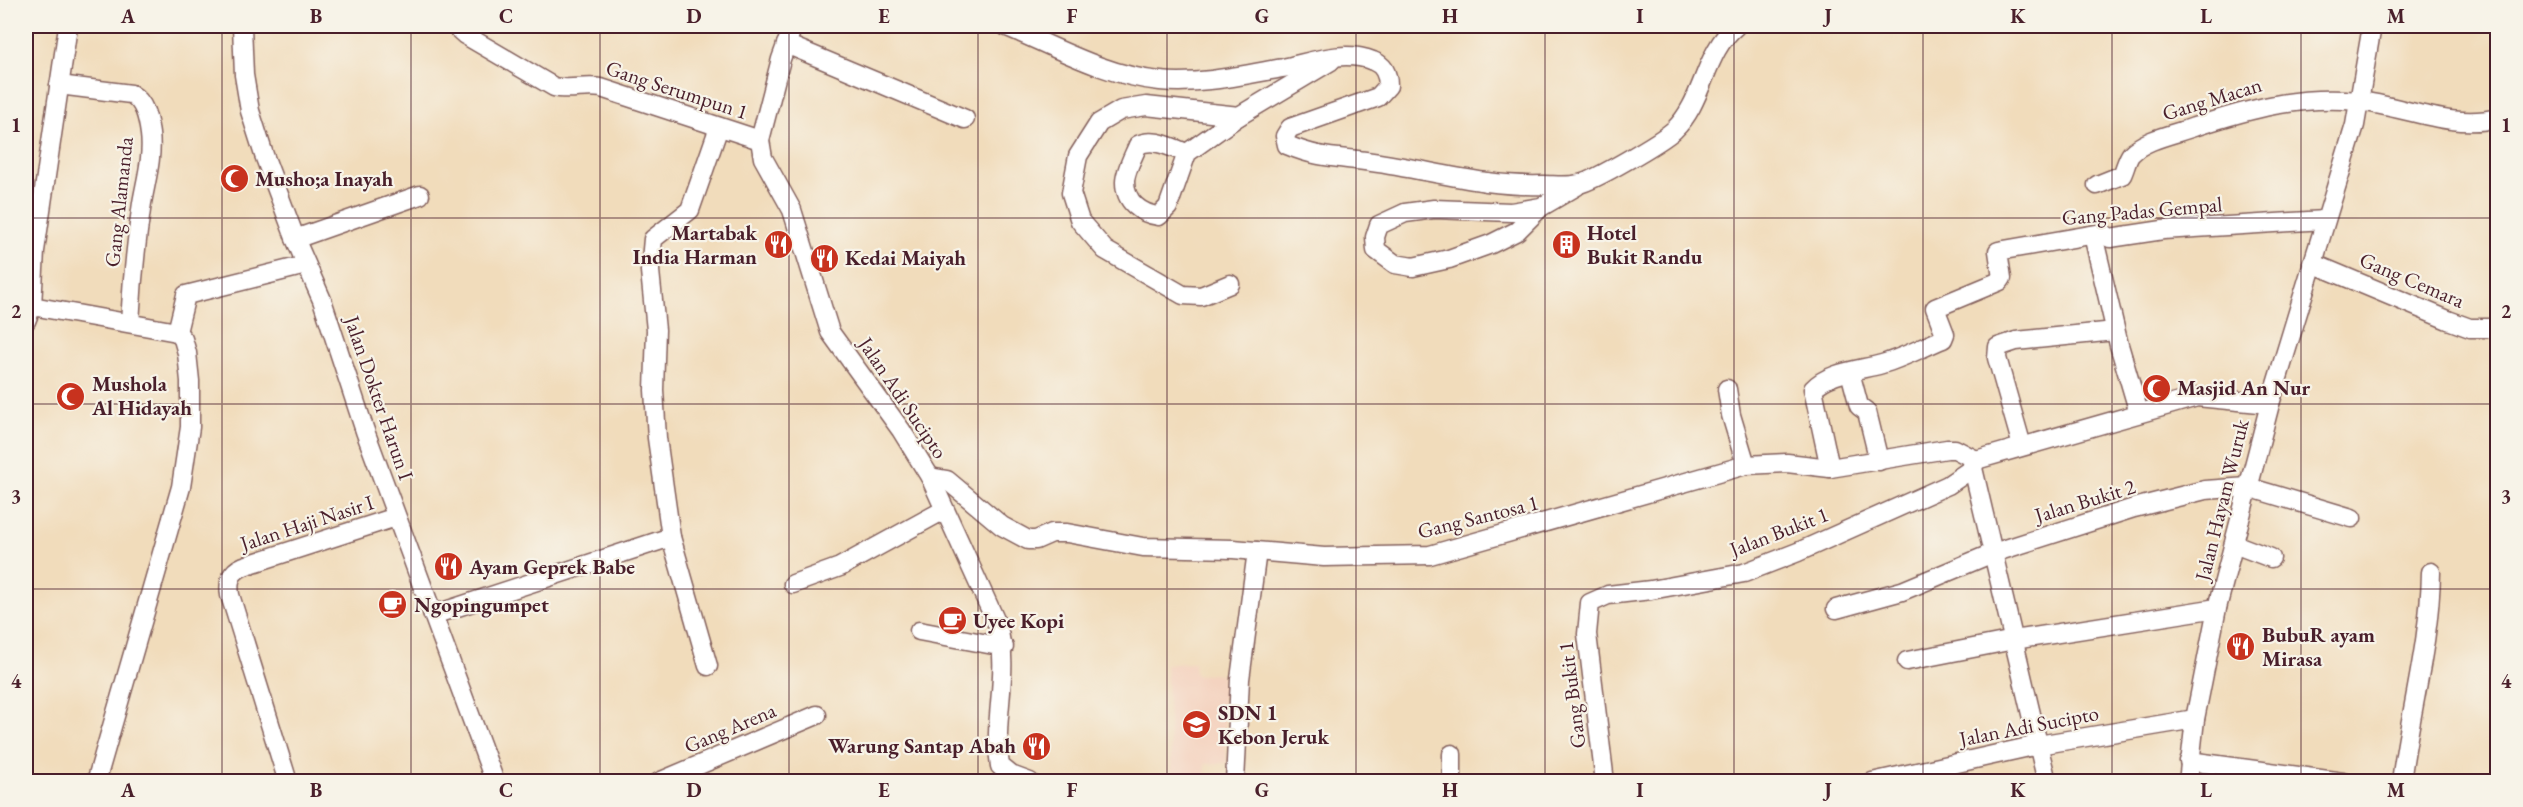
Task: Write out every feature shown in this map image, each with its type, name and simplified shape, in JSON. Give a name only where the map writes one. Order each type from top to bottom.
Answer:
[{"type":"street","points":[[68,26],[35,250],[29,313],[130,323],[177,332],[183,339],[187,353],[190,381],[190,427],[181,487],[96,782]]},
{"type":"street","name":"Jalan Dokter Harun I","points":[[242,26],[244,75],[250,111],[295,239],[322,300],[396,517],[495,782]]},
{"type":"street","name":"Gang Serumpun 1","points":[[455,26],[465,36],[554,87],[564,90],[589,86],[601,88],[760,140]]},
{"type":"street","points":[[760,140],[793,26]]},
{"type":"street","points":[[1005,26],[1101,66],[1161,81],[1202,81],[1337,56],[1360,57],[1380,65],[1388,75],[1388,86],[1378,97],[1290,128],[1286,136],[1287,145],[1331,159],[1371,162],[1483,184],[1519,187],[1580,184]]},
{"type":"street","points":[[1541,207],[1511,212],[1434,209],[1405,213],[1379,225],[1375,237],[1376,250],[1395,264],[1413,267],[1449,259],[1491,244],[1516,231],[1541,207],[1636,155],[1675,130],[1694,99],[1724,35],[1736,26]]},
{"type":"street","name":"Jalan Hayam Wuruk","points":[[2187,782],[2195,718],[2217,608],[2270,404],[2355,125],[2372,26]]},
{"type":"street","points":[[786,44],[965,119]]},
{"type":"street","points":[[1187,153],[1239,116],[1321,69],[1337,56]]},
{"type":"street","name":"Gang Alamanda","points":[[58,85],[131,94],[138,98],[146,116],[150,133],[150,158],[138,238],[130,323]]},
{"type":"street","name":"Gang Macan","points":[[2097,185],[2122,175],[2132,154],[2155,140],[2276,103],[2360,101],[2422,116],[2474,120],[2498,118]]},
{"type":"street","points":[[1230,284],[1201,296],[1183,295],[1173,290],[1105,250],[1080,221],[1071,193],[1078,156],[1099,123],[1121,110],[1146,106],[1239,116]]},
{"type":"street","points":[[708,666],[671,537],[657,438],[654,390],[656,330],[651,260],[653,238],[690,210],[719,127]]},
{"type":"street","name":"Jalan Adi Sucipto","points":[[760,140],[763,158],[792,210],[830,332],[902,430],[930,477],[997,624],[1004,647],[1004,675],[997,743],[1000,766],[1004,777],[1030,782]]},
{"type":"street","points":[[295,239],[420,195]]},
{"type":"street","name":"Gang Padas Gempal","points":[[1830,468],[1813,389],[1823,382],[1883,363],[1943,339],[1945,334],[1935,308],[2000,281],[2002,278],[1998,251],[2102,233],[2110,238],[2163,230],[2325,220]]},
{"type":"street","points":[[2093,235],[2115,331],[2139,413]]},
{"type":"street","name":"Gang Cemara","points":[[2312,263],[2470,328],[2498,328]]},
{"type":"street","points":[[177,332],[186,295],[306,265]]},
{"type":"street","points":[[2022,446],[1997,358],[1998,346],[2016,341],[2115,331]]},
{"type":"street","points":[[1850,372],[1859,406],[1867,412],[1879,461]]},
{"type":"street","points":[[1727,389],[1731,415],[1746,465]]},
{"type":"street","name":"Jalan Bukit 1","points":[[1590,603],[1608,595],[1651,590],[1744,573],[1798,552],[1948,485],[1974,464],[2022,446],[2197,398],[2270,404]]},
{"type":"street","name":"Gang Santosa 1","points":[[930,477],[947,480],[1002,526],[1028,540],[1036,540],[1052,533],[1067,533],[1143,547],[1257,551],[1324,557],[1430,555],[1746,465],[1787,463],[1830,468],[1947,448],[1955,449],[1974,464]]},
{"type":"street","points":[[1974,464],[2047,782]]},
{"type":"street","name":"Jalan Bukit 2","points":[[1836,609],[1902,591],[1993,553],[2134,508],[2205,490],[2248,487],[2352,518]]},
{"type":"street","points":[[793,584],[840,567],[944,510]]},
{"type":"street","name":"Jalan Haji Nasir I","points":[[288,782],[230,595],[232,574],[244,566],[396,517]]},
{"type":"street","points":[[433,615],[671,537]]},
{"type":"street","points":[[2234,544],[2271,558]]},
{"type":"street","points":[[1235,782],[1240,679],[1257,551]]},
{"type":"street","points":[[2401,782],[2409,723],[2429,626],[2431,572]]},
{"type":"street","name":"Gang Bukit 1","points":[[1590,603],[1587,634],[1605,782]]},
{"type":"street","points":[[1907,661],[2014,640],[2217,608]]},
{"type":"street","points":[[919,631],[1004,647]]},
{"type":"street","name":"Gang Arena","points":[[659,782],[817,715]]},
{"type":"street","name":"Jalan Adi Sucipto","points":[[1872,782],[2038,745],[2195,718]]},
{"type":"street","points":[[1452,754],[1452,782]]},
{"type":"street","points":[[2189,761],[2343,782]]},
{"type":"shaded area","name":"SDN 1 Kebon Jeruk","points":[[1194,663],[1195,675],[1222,674],[1227,763],[1205,764],[1206,776],[1172,778],[1166,664]]},
{"type":"place","name":"Musho;a Inayah","points":[[234,179]]},
{"type":"place","name":"Martabak India Harman","points":[[778,245]]},
{"type":"place","name":"Hotel Bukit Randu","points":[[1566,245]]},
{"type":"place","name":"Kedai Maiyah","points":[[824,258]]},
{"type":"place","name":"Masjid An Nur","points":[[2156,388]]},
{"type":"place","name":"Mushola Al Hidayah","points":[[71,396]]},
{"type":"place","name":"Ayam Geprek Babe","points":[[448,567]]},
{"type":"place","name":"Ngopingumpet","points":[[393,605]]},
{"type":"place","name":"Uyee Kopi","points":[[952,621]]},
{"type":"place","name":"BubuR ayam Mirasa","points":[[2241,647]]},
{"type":"place","name":"SDN 1 Kebon Jeruk","points":[[1197,725]]},
{"type":"place","name":"Warung Santap Abah","points":[[1037,746]]}]
